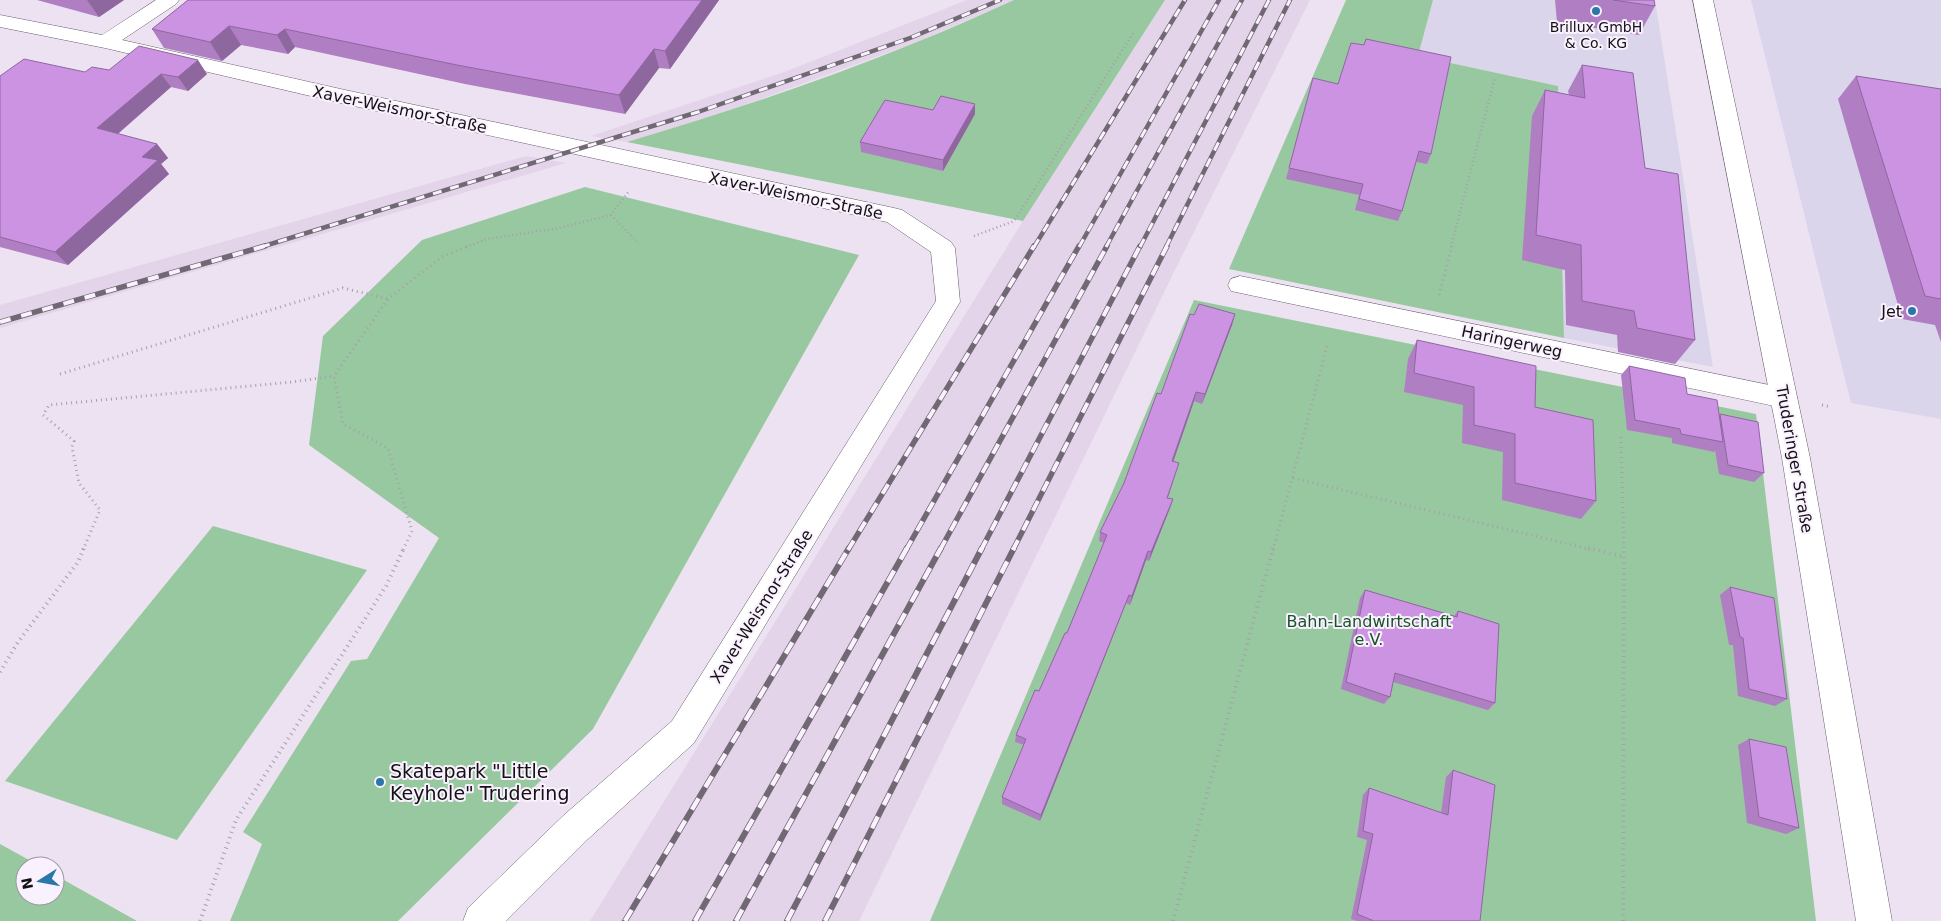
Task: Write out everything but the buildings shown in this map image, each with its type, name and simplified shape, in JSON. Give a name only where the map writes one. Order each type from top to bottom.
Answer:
[{"type":"street","points":[[105,42],[169,0]]},
{"type":"street","name":"Truderinger Straße","points":[[1702,0],[1796,458],[1874,921]]},
{"type":"street","name":"Xaver-Weismor-Straße","points":[[0,21],[105,42],[354,99],[894,216],[943,248],[948,302],[683,732],[576,827],[481,921]]},
{"type":"street","name":"Haringerweg","points":[[1240,285],[1784,398]]},
{"type":"path","points":[[943,248],[1014,221],[1134,32]]},
{"type":"path","points":[[1432,324],[1495,77]]},
{"type":"path","points":[[200,921],[236,820],[386,586],[412,531],[388,448],[343,424],[334,376],[388,299],[443,256],[487,239],[559,228],[611,215],[649,163]]},
{"type":"path","points":[[611,215],[639,244]]},
{"type":"path","points":[[60,374],[344,288],[388,299]]},
{"type":"path","points":[[1173,921],[1328,343]]},
{"type":"path","points":[[0,672],[18,642],[78,562],[100,510],[79,483],[72,447],[74,441],[43,415],[49,405],[292,382],[334,376]]},
{"type":"path","points":[[1621,438],[1624,558],[1623,921]]},
{"type":"path","points":[[1293,478],[1624,558]]},
{"type":"shaded area","points":[[967,0],[1014,0],[917,42],[714,116],[627,142],[591,136],[787,71]]},
{"type":"shaded area","points":[[1165,0],[1310,0],[1173,274],[859,921],[590,921],[1023,221]]},
{"type":"shaded area","points":[[1433,0],[1655,0],[1713,367],[1564,338],[1558,86],[1418,56]]},
{"type":"shaded area","points":[[1751,0],[1941,0],[1941,419],[1851,403]]},
{"type":"shaded area","points":[[526,156],[566,163],[0,328],[0,305]]},
{"type":"green space","points":[[1014,0],[1165,0],[1023,221],[627,142],[737,108],[845,70],[929,37]]},
{"type":"green space","points":[[1346,0],[1433,0],[1418,56],[1558,86],[1564,338],[1229,269]]},
{"type":"green space","points":[[585,187],[859,255],[593,729],[398,921],[230,921],[262,844],[243,832],[351,661],[367,659],[439,538],[309,445],[323,336],[422,240]]},
{"type":"green space","name":"Bahn-Landwirtschaft e.V.","points":[[1194,300],[1756,414],[1816,921],[930,921]]},
{"type":"green space","points":[[213,526],[367,570],[177,840],[5,781]]},
{"type":"green space","points":[[0,844],[22,856],[15,856],[15,906],[65,906],[65,881],[137,921],[0,921]]},
{"type":"railway","points":[[261,247],[698,112],[910,38],[1000,0]]},
{"type":"railway","points":[[1034,247],[1185,0]]},
{"type":"railway","points":[[1079,247],[1219,0]]},
{"type":"railway","points":[[1106,247],[1242,0]]},
{"type":"railway","points":[[1140,247],[1269,0]]},
{"type":"railway","points":[[1166,247],[1290,0]]},
{"type":"railway","points":[[0,322],[265,246]]},
{"type":"railway","points":[[848,550],[1034,246]]},
{"type":"railway","points":[[906,550],[1079,246]]},
{"type":"railway","points":[[940,550],[1107,246]]},
{"type":"railway","points":[[981,550],[1140,246]]},
{"type":"railway","points":[[1013,550],[1167,246]]},
{"type":"railway","points":[[625,921],[849,548]]},
{"type":"railway","points":[[695,921],[907,548]]},
{"type":"railway","points":[[736,921],[941,548]]},
{"type":"railway","points":[[787,921],[982,548]]},
{"type":"railway","points":[[825,921],[1014,548]]},
{"type":"place","name":"Brillux GmbH & Co. KG","points":[[1596,11]]},
{"type":"place","name":"Jet","points":[[1912,311]]},
{"type":"place","name":"Skatepark \"Little Keyhole\" Trudering","points":[[380,782]]}]
